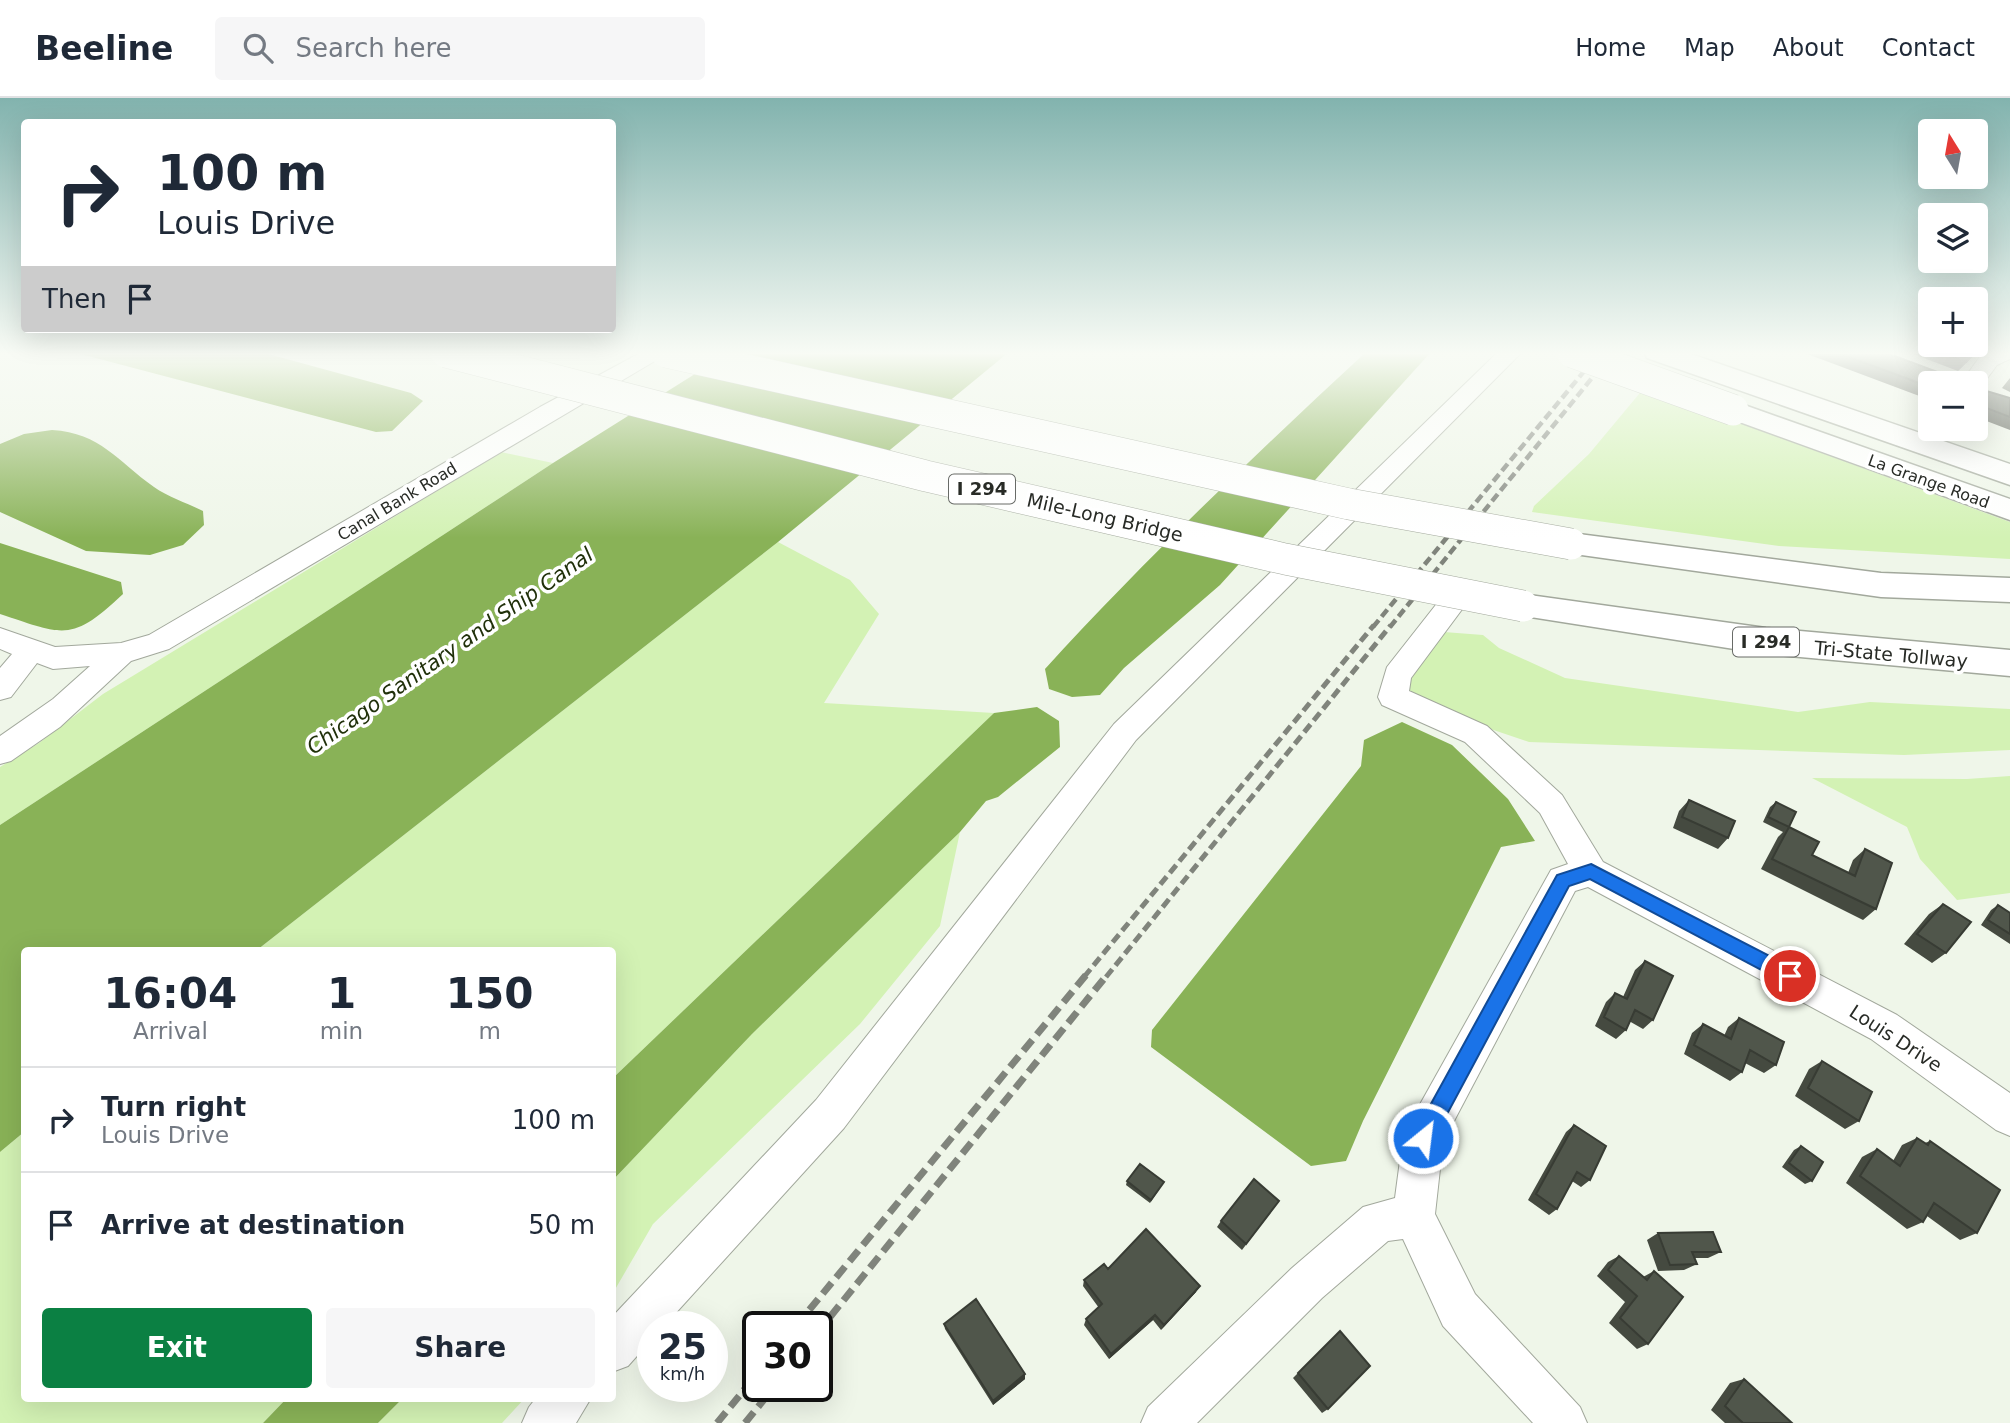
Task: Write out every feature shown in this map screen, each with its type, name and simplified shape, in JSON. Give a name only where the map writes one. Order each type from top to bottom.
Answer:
[{"type":"highway","name":"Mile-Long Bridge","points":[[687,414],[940,479],[1285,559],[1523,606]]},
{"type":"highway","points":[[944,414],[1322,498],[1571,544],[1881,585],[2010,590]]},
{"type":"highway","name":"La Grange Road","points":[[1744,414],[2010,510]]},
{"type":"highway","name":"La Grange Road","points":[[1833,414],[2010,475]]},
{"type":"highway","name":"Tri-State Tollway","points":[[1523,606],[1686,633],[1879,655],[2010,663]]},
{"type":"street","points":[[0,752],[49,722],[76,700],[111,655],[477,439],[543,414]]},
{"type":"street","name":"Canal Bank Road","points":[[111,655],[159,642],[545,414]]},
{"type":"street","points":[[616,1346],[830,1114],[1125,732],[1448,414]]},
{"type":"street","points":[[1452,604],[1397,675],[1393,698],[1476,734],[1551,804],[1591,872],[1563,880],[1423,1138],[1414,1216],[1459,1310],[1564,1423]]},
{"type":"street","points":[[0,638],[53,658],[111,655]]},
{"type":"street","points":[[0,689],[30,651]]},
{"type":"street","name":"Louis Drive","points":[[1591,872],[1884,1027],[2010,1115]]},
{"type":"street","points":[[1164,1423],[1307,1283],[1378,1222],[1414,1216]]},
{"type":"street","points":[[545,1423],[564,1402]]},
{"type":"shaded area","points":[[1622,414],[1715,414],[2010,522],[2010,559],[1779,546],[1532,512],[1534,506],[1589,454]]},
{"type":"shaded area","points":[[501,452],[553,463],[0,825],[0,767],[39,743],[103,694]]},
{"type":"shaded area","points":[[778,542],[850,580],[879,614],[824,703],[994,713],[616,1075],[616,947],[261,947]]},
{"type":"shaded area","points":[[1444,632],[1483,635],[1499,648],[1565,678],[1798,712],[1870,702],[2010,709],[2010,750],[1904,755],[1529,742],[1405,700],[1404,675]]},
{"type":"shaded area","points":[[2010,776],[2010,893],[1957,900],[1920,859],[1907,827],[1812,778],[1967,779]]},
{"type":"shaded area","points":[[960,832],[940,926],[860,1024],[653,1224],[616,1288],[616,1177],[752,1034]]},
{"type":"shaded area","points":[[21,1134],[21,1402],[283,1402],[263,1423],[0,1423],[0,1152]]},
{"type":"shaded area","points":[[399,1402],[521,1402],[502,1423],[378,1423]]},
{"type":"water","points":[[307,414],[410,414],[392,431],[376,432]]},
{"type":"water","name":"Chicago Sanitary and Ship Canal","points":[[631,414],[934,414],[778,542],[261,947],[21,947],[21,1134],[0,1152],[0,825]]},
{"type":"water","points":[[1299,414],[1375,414],[1220,585],[1124,668],[1100,695],[1072,697],[1049,689],[1045,669],[1122,587]]},
{"type":"water","points":[[52,430],[69,432],[96,442],[159,491],[203,511],[204,525],[183,545],[150,555],[86,551],[0,512],[0,444],[24,434]]},
{"type":"water","points":[[0,543],[121,582],[123,594],[91,621],[66,630],[39,627],[0,614]]},
{"type":"water","points":[[1037,707],[1059,721],[1060,747],[998,797],[986,801],[960,832],[752,1034],[616,1177],[616,1075],[994,713]]},
{"type":"water","points":[[1402,722],[1452,745],[1508,799],[1535,841],[1501,847],[1363,1121],[1346,1161],[1311,1166],[1151,1047],[1152,1030],[1361,766],[1364,740]]},
{"type":"water","points":[[283,1402],[399,1402],[378,1423],[263,1423]]},
{"type":"building","points":[[1689,800],[1735,821],[1728,838],[1682,817]]},
{"type":"building","points":[[1776,802],[1796,812],[1789,827],[1768,817]]},
{"type":"building","points":[[1789,827],[1819,842],[1812,855],[1855,876],[1865,849],[1892,863],[1876,909],[1772,859]]},
{"type":"building","points":[[1943,904],[1971,922],[1946,953],[1917,934]]},
{"type":"building","points":[[1998,905],[2010,913],[2010,934],[1988,920]]},
{"type":"building","points":[[1645,961],[1673,976],[1653,1020],[1635,1010],[1626,1030],[1604,1017],[1615,993],[1627,999]]},
{"type":"building","points":[[1739,1018],[1784,1042],[1776,1065],[1750,1050],[1742,1072],[1694,1045],[1703,1024],[1731,1039]]},
{"type":"building","points":[[1822,1061],[1872,1092],[1859,1121],[1808,1088]]},
{"type":"building","points":[[1574,1125],[1606,1146],[1590,1180],[1577,1172],[1557,1209],[1536,1194]]},
{"type":"building","points":[[1917,1138],[1928,1145],[1930,1141],[2000,1190],[1977,1233],[1934,1203],[1923,1222],[1860,1176],[1877,1149],[1900,1166]]},
{"type":"building","points":[[1801,1146],[1823,1162],[1812,1181],[1789,1163]]},
{"type":"building","points":[[1140,1164],[1164,1182],[1151,1200],[1127,1181]]},
{"type":"building","points":[[1254,1179],[1279,1201],[1246,1244],[1221,1221]]},
{"type":"building","points":[[1146,1229],[1200,1286],[1164,1325],[1155,1315],[1111,1354],[1086,1319],[1102,1304],[1084,1280],[1104,1264],[1108,1269]]},
{"type":"building","points":[[1713,1232],[1721,1252],[1692,1252],[1697,1264],[1670,1265],[1658,1233]]},
{"type":"building","points":[[1619,1256],[1647,1280],[1654,1271],[1683,1297],[1648,1344],[1620,1318],[1637,1296],[1608,1270]]},
{"type":"building","points":[[976,1299],[1025,1374],[993,1401],[944,1324]]},
{"type":"building","points":[[1340,1331],[1370,1366],[1328,1409],[1298,1373]]},
{"type":"building","points":[[1744,1379],[1792,1423],[1743,1423],[1725,1406]]},
{"type":"railway","points":[[1373,627],[1549,414]]},
{"type":"railway","points":[[1390,627],[1563,414]]},
{"type":"railway","points":[[1084,977],[1374,625]]},
{"type":"railway","points":[[1106,977],[1391,625]]},
{"type":"railway","points":[[808,1311],[1086,975]]},
{"type":"railway","points":[[833,1313],[1107,975]]},
{"type":"railway","points":[[717,1423],[742,1393]]},
{"type":"railway","points":[[745,1423],[762,1402]]},
{"type":"route","points":[[1423,1138],[1563,880],[1591,872],[1790,976]]}]
